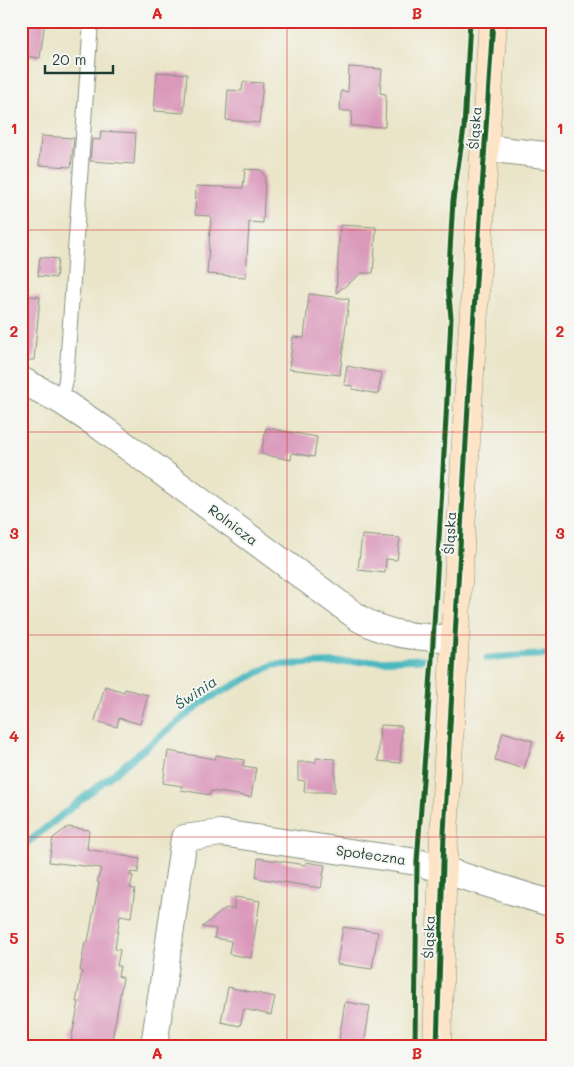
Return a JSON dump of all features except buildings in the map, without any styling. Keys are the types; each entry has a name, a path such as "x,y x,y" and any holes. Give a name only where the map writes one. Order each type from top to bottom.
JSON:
{"street":[{"name":"Śląska","path":"437,1046 443,869 455,639 493,21"},
{"path":"485,148 553,156"},
{"name":"Rolnicza","path":"21,380 61,401 102,428 360,619 391,633 406,636 455,639"},
{"name":"Społeczna","path":"154,1046 184,838 221,833 417,862 553,904"}],"lane":[{"path":"61,401 68,352 91,21"}],"waterway":[{"name":"Świnia","path":"487,658 553,654"},
{"name":"Świnia","path":"21,848 204,701 273,665 424,659"}],"cycle path":[{"path":"415,1046 417,862 432,659 446,418 451,318 448,285 453,200 464,128 470,21"},
{"path":"437,1046 444,833 469,388 493,21"}]}
